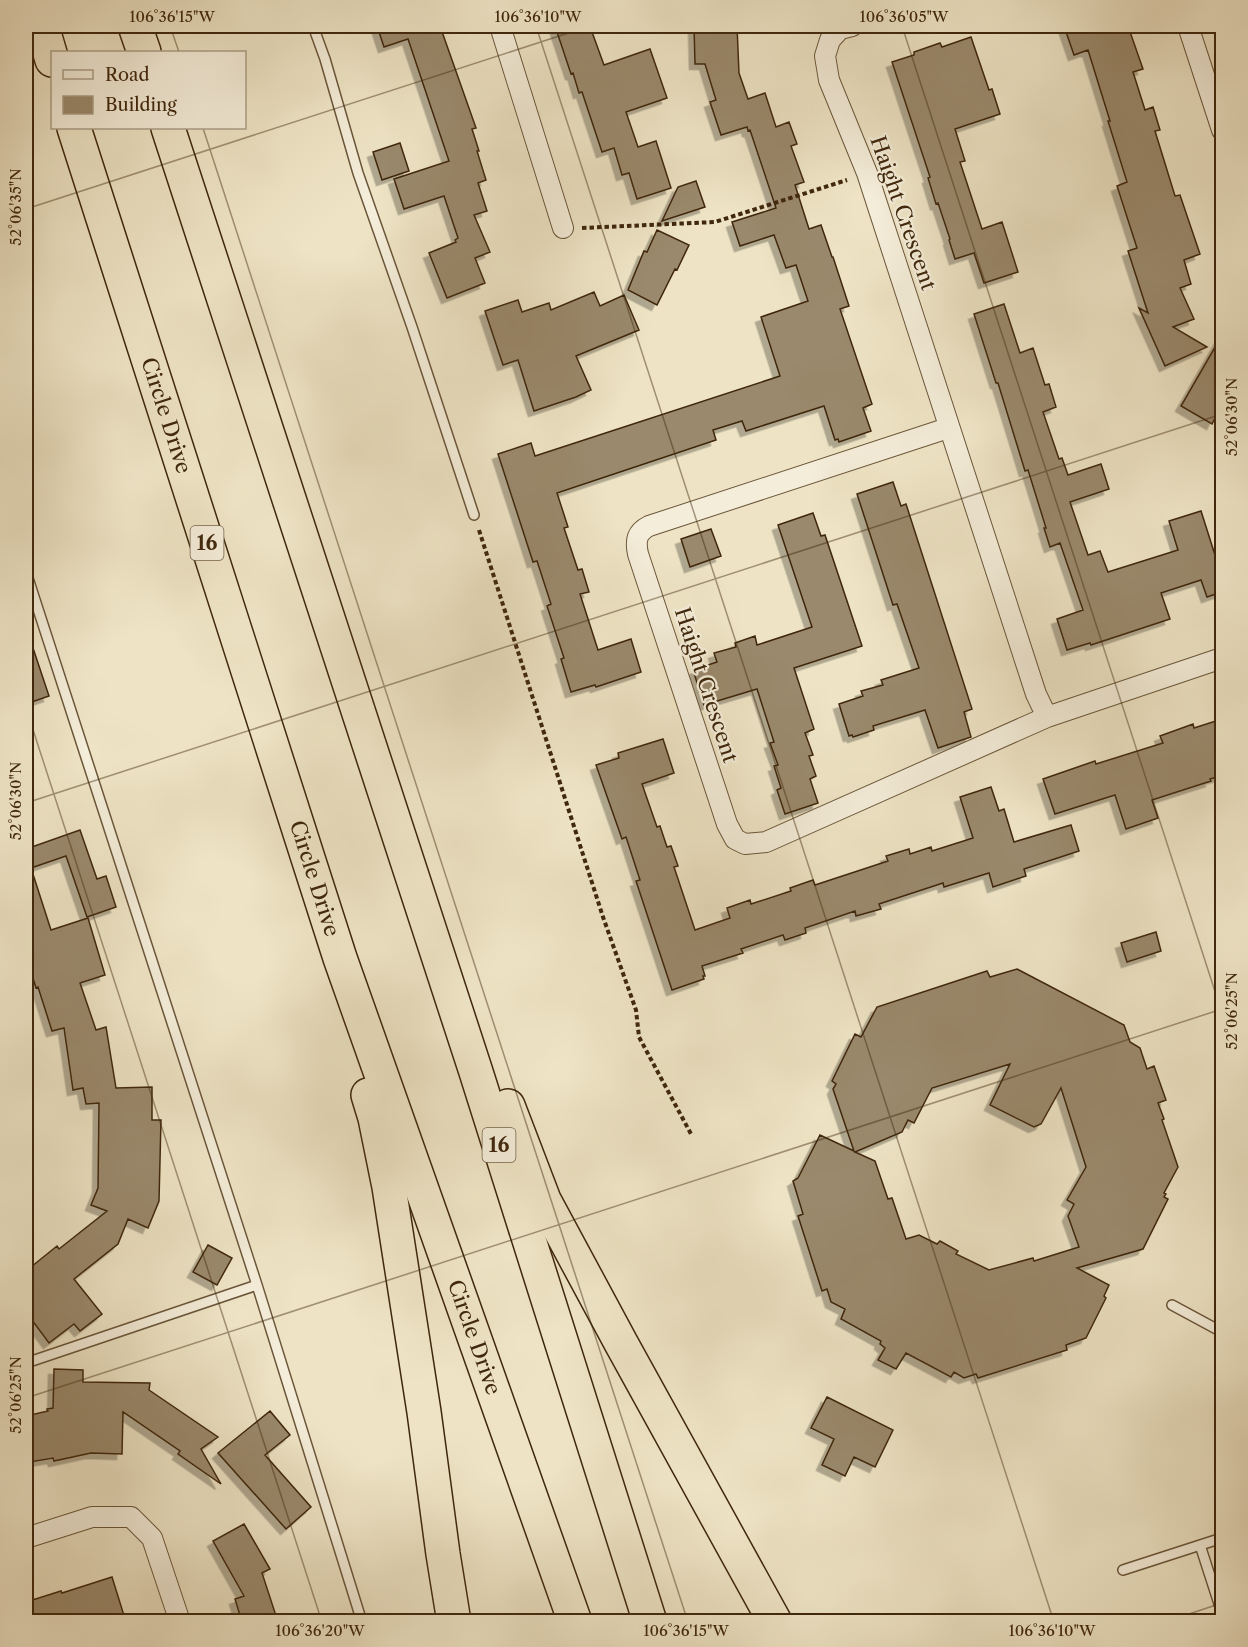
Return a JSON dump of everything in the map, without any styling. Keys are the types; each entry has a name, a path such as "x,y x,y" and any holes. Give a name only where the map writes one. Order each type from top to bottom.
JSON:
{"highway":[{"path":"42,26 51,57"},
{"path":"135,26 144,51"},
{"name":"Circle Drive","path":"74,129 340,958 575,1622"},
{"name":"16","path":"168,129 479,1083 650,1622"},
{"path":"345,669 456,978 544,1200 775,1622"},
{"path":"340,958 344,1013 375,1118 389,1187 454,1622"}],"street":[{"path":"500,26 563,228"},
{"name":"Haight Crescent","path":"852,26 840,29 830,40 825,56 829,80 867,173 1036,694 1047,717"},
{"path":"1188,26 1222,130"},
{"name":"Haight Crescent","path":"948,428 649,526 638,535 636,544 638,554 727,824 735,839 745,844 766,842 1047,717 1222,658"},
{"path":"26,1538 92,1517 131,1516 152,1538 180,1622"}],"lane":[{"path":"313,26 326,59 358,173 416,338 474,515"},
{"path":"26,572 257,1285 362,1622"},
{"path":"26,1363 257,1285"},
{"path":"1172,1305 1222,1332"},
{"path":"1123,1570 1222,1538"},
{"path":"1200,1545 1222,1613"}],"path":[{"path":"610,227 715,222 845,180"},
{"path":"474,515 603,916 636,1010 639,1037 691,1134"}],"building":[{"path":"377,26 440,26 476,128 472,129 486,180 478,183 487,211 474,215 490,252 475,258 485,283 447,298 429,253 456,242 458,238 444,196 404,209 394,179 449,161 408,39 384,47"},
{"path":"555,26 589,26 604,65 650,49 667,98 626,112 638,147 656,141 671,188 637,199 629,173 622,175 614,148 602,152 582,92 579,93 573,73 571,74"},
{"path":"694,26 737,26 739,73 748,99 765,93 776,127 789,122 797,144 791,146 804,182 795,185 809,229 821,225 849,306 840,309 872,404 863,408 871,431 839,442 838,439 835,440 824,406 746,431 742,421 713,430 716,440 557,493 568,527 564,528 578,570 582,569 589,592 580,594 598,650 631,639 641,672 596,687 595,685 571,692 561,659 564,658 547,606 551,604 537,561 533,562 498,454 531,443 535,456 780,376 761,317 808,301 796,265 786,268 774,235 740,246 732,222 776,208 750,130 748,131 747,127 721,135 710,102 716,100 705,64 695,64"},
{"path":"1064,26 1128,26 1143,69 1133,72 1145,110 1153,107 1160,130 1155,131 1175,196 1180,195 1200,254 1184,260 1191,284 1180,288 1194,319 1173,327 1207,347 1165,366 1139,308 1148,313 1128,251 1137,248 1117,186 1127,182 1108,121 1110,121 1088,50 1074,55"},
{"path":"971,37 989,90 992,89 1000,114 955,129 965,161 960,162 982,229 1002,222 1018,272 984,283 974,253 955,259 892,62 940,43 942,47"},
{"path":"400,143 409,171 382,180 373,152"},
{"path":"696,181 705,207 662,221 678,187"},
{"path":"657,230 689,245 657,305 628,290 644,251 647,252"},
{"path":"594,292 600,306 624,295 639,330 576,356 591,390 534,411 518,360 503,365 485,311 518,300 522,312 549,303 551,310"},
{"path":"1004,304 1020,353 1033,348 1045,385 1049,384 1056,407 1043,412 1059,459 1062,458 1068,475 1101,464 1109,489 1070,502 1088,555 1100,551 1108,572 1178,550 1169,521 1201,511 1215,555 1222,553 1222,592 1207,597 1201,580 1161,593 1170,619 1091,645 1090,643 1067,650 1057,619 1083,610 1060,543 1050,547 1028,470 1025,471 974,314"},
{"path":"1222,335 1222,404 1212,424 1181,406"},
{"path":"893,482 901,506 906,504 972,709 964,712 971,737 938,748 925,710 873,726 874,730 853,737 849,736 839,704 863,696 861,691 883,685 881,680 919,668 897,604 893,605 857,494"},
{"path":"813,513 821,536 825,535 862,646 794,668 814,729 805,733 813,755 809,756 816,776 810,779 818,803 785,814 777,790 781,788 774,766 778,765 770,743 774,742 757,689 704,705 693,670 717,662 714,653 736,647 735,643 755,636 757,645 812,627 778,525"},
{"path":"711,529 721,556 690,567 681,539"},
{"path":"26,636 29,636 49,696 26,704"},
{"path":"1222,719 1222,754 1215,756 1221,776 1152,800 1158,818 1126,829 1115,795 1055,814 1043,779 1095,761 1096,764 1163,743 1160,736 1193,724 1194,728"},
{"path":"663,739 674,773 642,784 657,827 660,826 667,847 671,846 678,866 674,867 695,930 730,918 727,908 750,900 751,904 791,891 790,888 813,880 815,885 888,861 886,856 909,849 910,854 931,847 932,851 973,838 960,797 991,787 999,811 1004,809 1014,842 1071,825 1079,851 1024,869 1026,876 993,887 989,873 944,887 943,883 879,904 881,909 856,916 855,911 805,928 806,933 785,940 783,935 741,949 743,953 702,966 704,979 672,990 636,881 640,880 626,837 622,839 596,765 619,758 618,753"},
{"path":"80,830 97,879 106,876 116,907 87,917 66,856 31,868 51,930 88,918 105,975 80,983 96,1030 106,1027 116,1088 152,1087 152,1120 161,1120 159,1201 148,1228 128,1219 118,1244 74,1279 102,1314 80,1331 74,1324 49,1343 26,1312 26,1271 57,1246 59,1249 107,1211 91,1205 98,1188 99,1103 86,1104 83,1088 73,1090 64,1028 52,1031 26,955 26,849"},
{"path":"1156,932 1161,951 1127,962 1121,943"},
{"path":"1017,969 1124,1025 1130,1042 1140,1048 1147,1069 1154,1066 1166,1100 1158,1103 1164,1119 1162,1120 1178,1167 1164,1193 1166,1194 1164,1197 1168,1199 1143,1249 1077,1268 1109,1285 1104,1296 1106,1298 1086,1338 1066,1345 1067,1350 978,1378 976,1374 964,1378 954,1372 951,1377 906,1353 896,1369 878,1360 885,1348 880,1344 881,1341 841,1319 845,1309 831,1302 827,1289 822,1291 798,1216 803,1214 793,1181 798,1178 820,1135 854,1151 833,1089 836,1084 832,1081 855,1034 861,1037 877,1007 987,971 990,977","holes":["1010,1064 990,1105 1034,1127 1041,1124 1061,1088 1086,1167 1067,1200 1074,1204 1068,1216 1079,1247 1034,1261 1033,1258 989,1270 956,1254 958,1251 940,1241 937,1244 919,1235 906,1239 892,1198 888,1199 875,1161 855,1152 902,1132 908,1120 914,1123 932,1088"]},
{"path":"208,1245 232,1258 217,1285 193,1272"},
{"path":"54,1369 83,1370 83,1382 150,1383 149,1390 218,1437 201,1449 221,1484 178,1454 180,1451 123,1412 122,1454 91,1453 54,1461 53,1458 30,1462 26,1437 26,1416 53,1408"},
{"path":"827,1397 893,1430 875,1467 854,1457 845,1476 822,1465 834,1439 811,1428"},
{"path":"270,1411 290,1435 265,1455 311,1507 286,1529 218,1453"},
{"path":"244,1524 270,1569 262,1573 278,1622 242,1622 235,1599 244,1596 213,1541"},
{"path":"112,1577 126,1622 26,1622 26,1602"}]}
